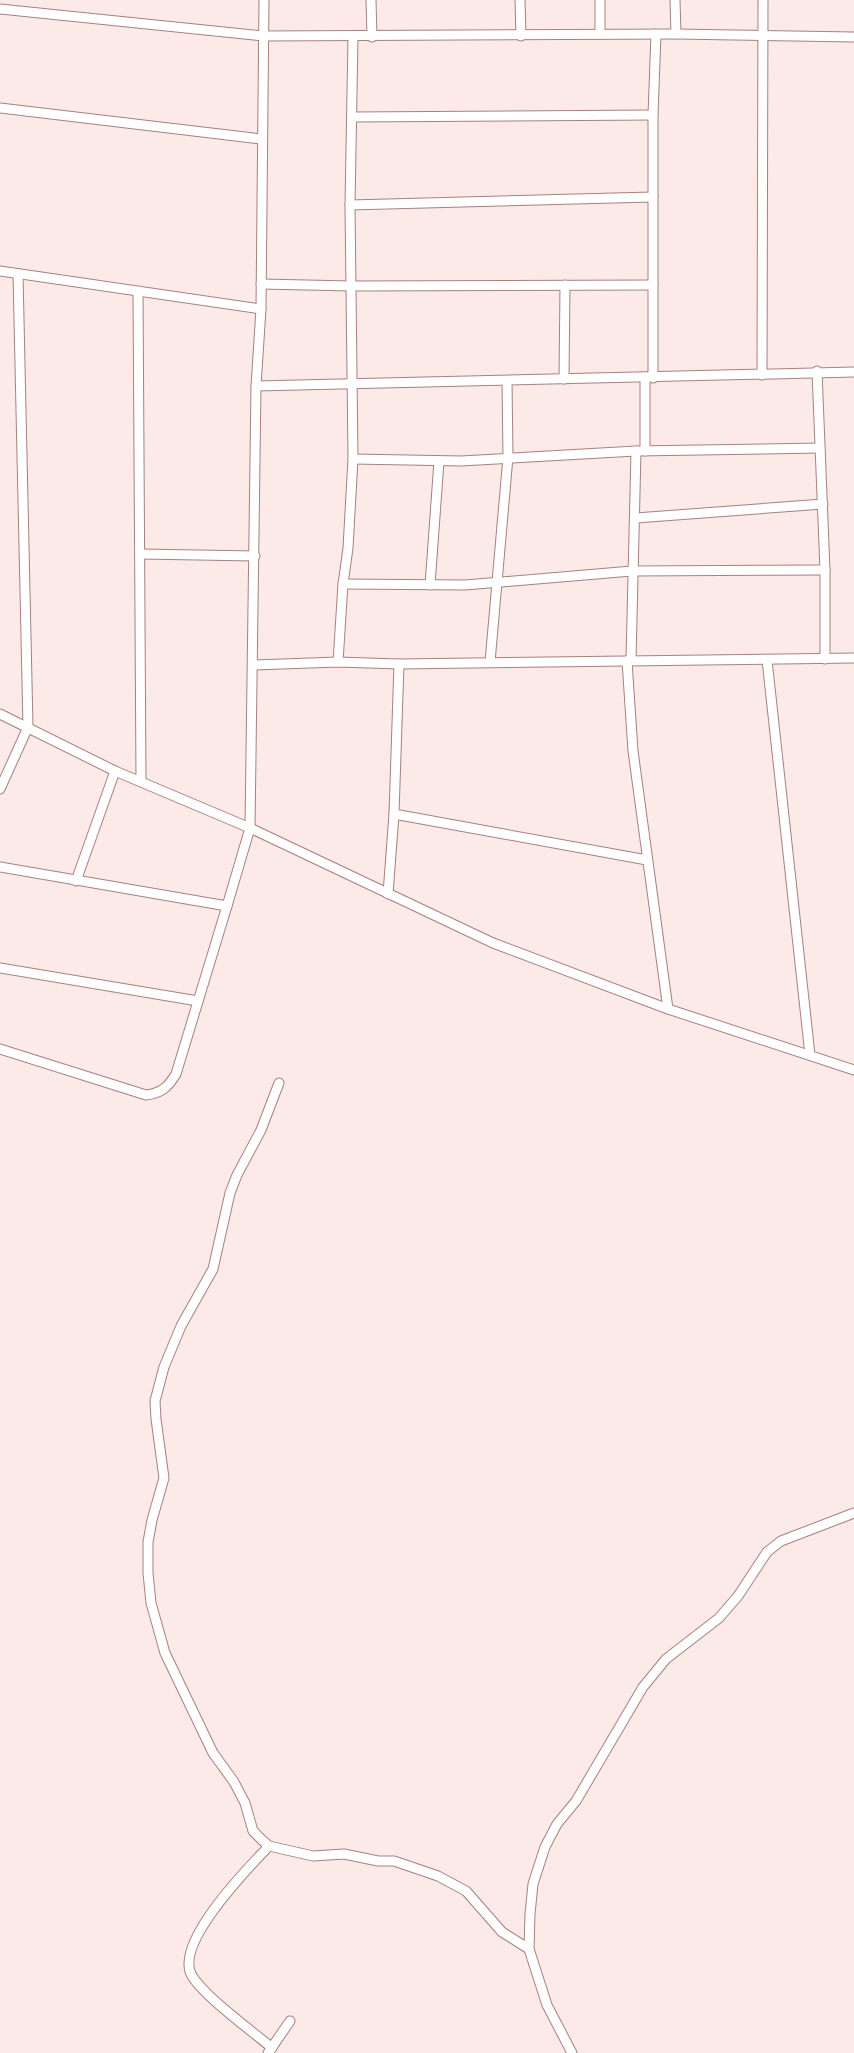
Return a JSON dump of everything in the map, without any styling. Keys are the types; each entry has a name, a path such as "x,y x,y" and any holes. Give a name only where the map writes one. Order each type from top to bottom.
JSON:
{"street":[{"path":"0,1050 146,1095 158,1093 169,1086 176,1074 250,828 254,665 256,386 261,309 261,139 264,0"},
{"path":"371,0 372,37"},
{"path":"520,0 522,36"},
{"path":"600,0 600,34"},
{"path":"675,0 676,34"},
{"path":"762,374 763,0"},
{"path":"0,9 263,36 372,37 676,34 854,37"},
{"path":"656,34 653,115 653,284 649,378 640,451 632,571 629,661 633,751 668,1009"},
{"path":"338,662 343,584 348,548 353,459 350,205 353,37"},
{"path":"0,108 261,139"},
{"path":"352,116 653,115"},
{"path":"350,205 653,197"},
{"path":"0,271 261,309"},
{"path":"0,789 28,727 18,274"},
{"path":"261,284 351,286 653,284"},
{"path":"564,285 564,380"},
{"path":"138,291 141,781"},
{"path":"817,371 825,570 825,659"},
{"path":"256,386 649,378 817,371 854,372"},
{"path":"490,662 508,457 507,380"},
{"path":"353,459 461,461 640,451 820,448"},
{"path":"430,585 438,461"},
{"path":"636,518 823,504"},
{"path":"140,554 255,556"},
{"path":"343,584 465,585 632,571 825,570"},
{"path":"254,665 338,662 399,664 854,658"},
{"path":"767,660 810,1055"},
{"path":"388,894 394,814 399,664"},
{"path":"0,714 115,770 250,828 493,943 668,1009 854,1070"},
{"path":"76,881 115,770"},
{"path":"394,814 648,860"},
{"path":"0,867 227,906"},
{"path":"0,968 198,1001"},
{"path":"278,1083 262,1130 237,1175 230,1193 218,1253 212,1269 181,1326 160,1380 155,1401 164,1478 148,1542 148,1573 151,1603 165,1653 213,1753 234,1782 246,1803 254,1831 269,1846 312,1856 344,1854 378,1861 394,1861 438,1876 466,1890 502,1932 529,1950"},
{"path":"572,2053 547,2005 529,1950 533,1884 545,1847 558,1824 576,1801 643,1687 666,1659 719,1618 738,1596 767,1552 781,1540 854,1513"},
{"path":"269,1846 248,1868 200,1930 191,1947 189,1962 192,1975 211,1996 270,2050 290,2021"}]}
